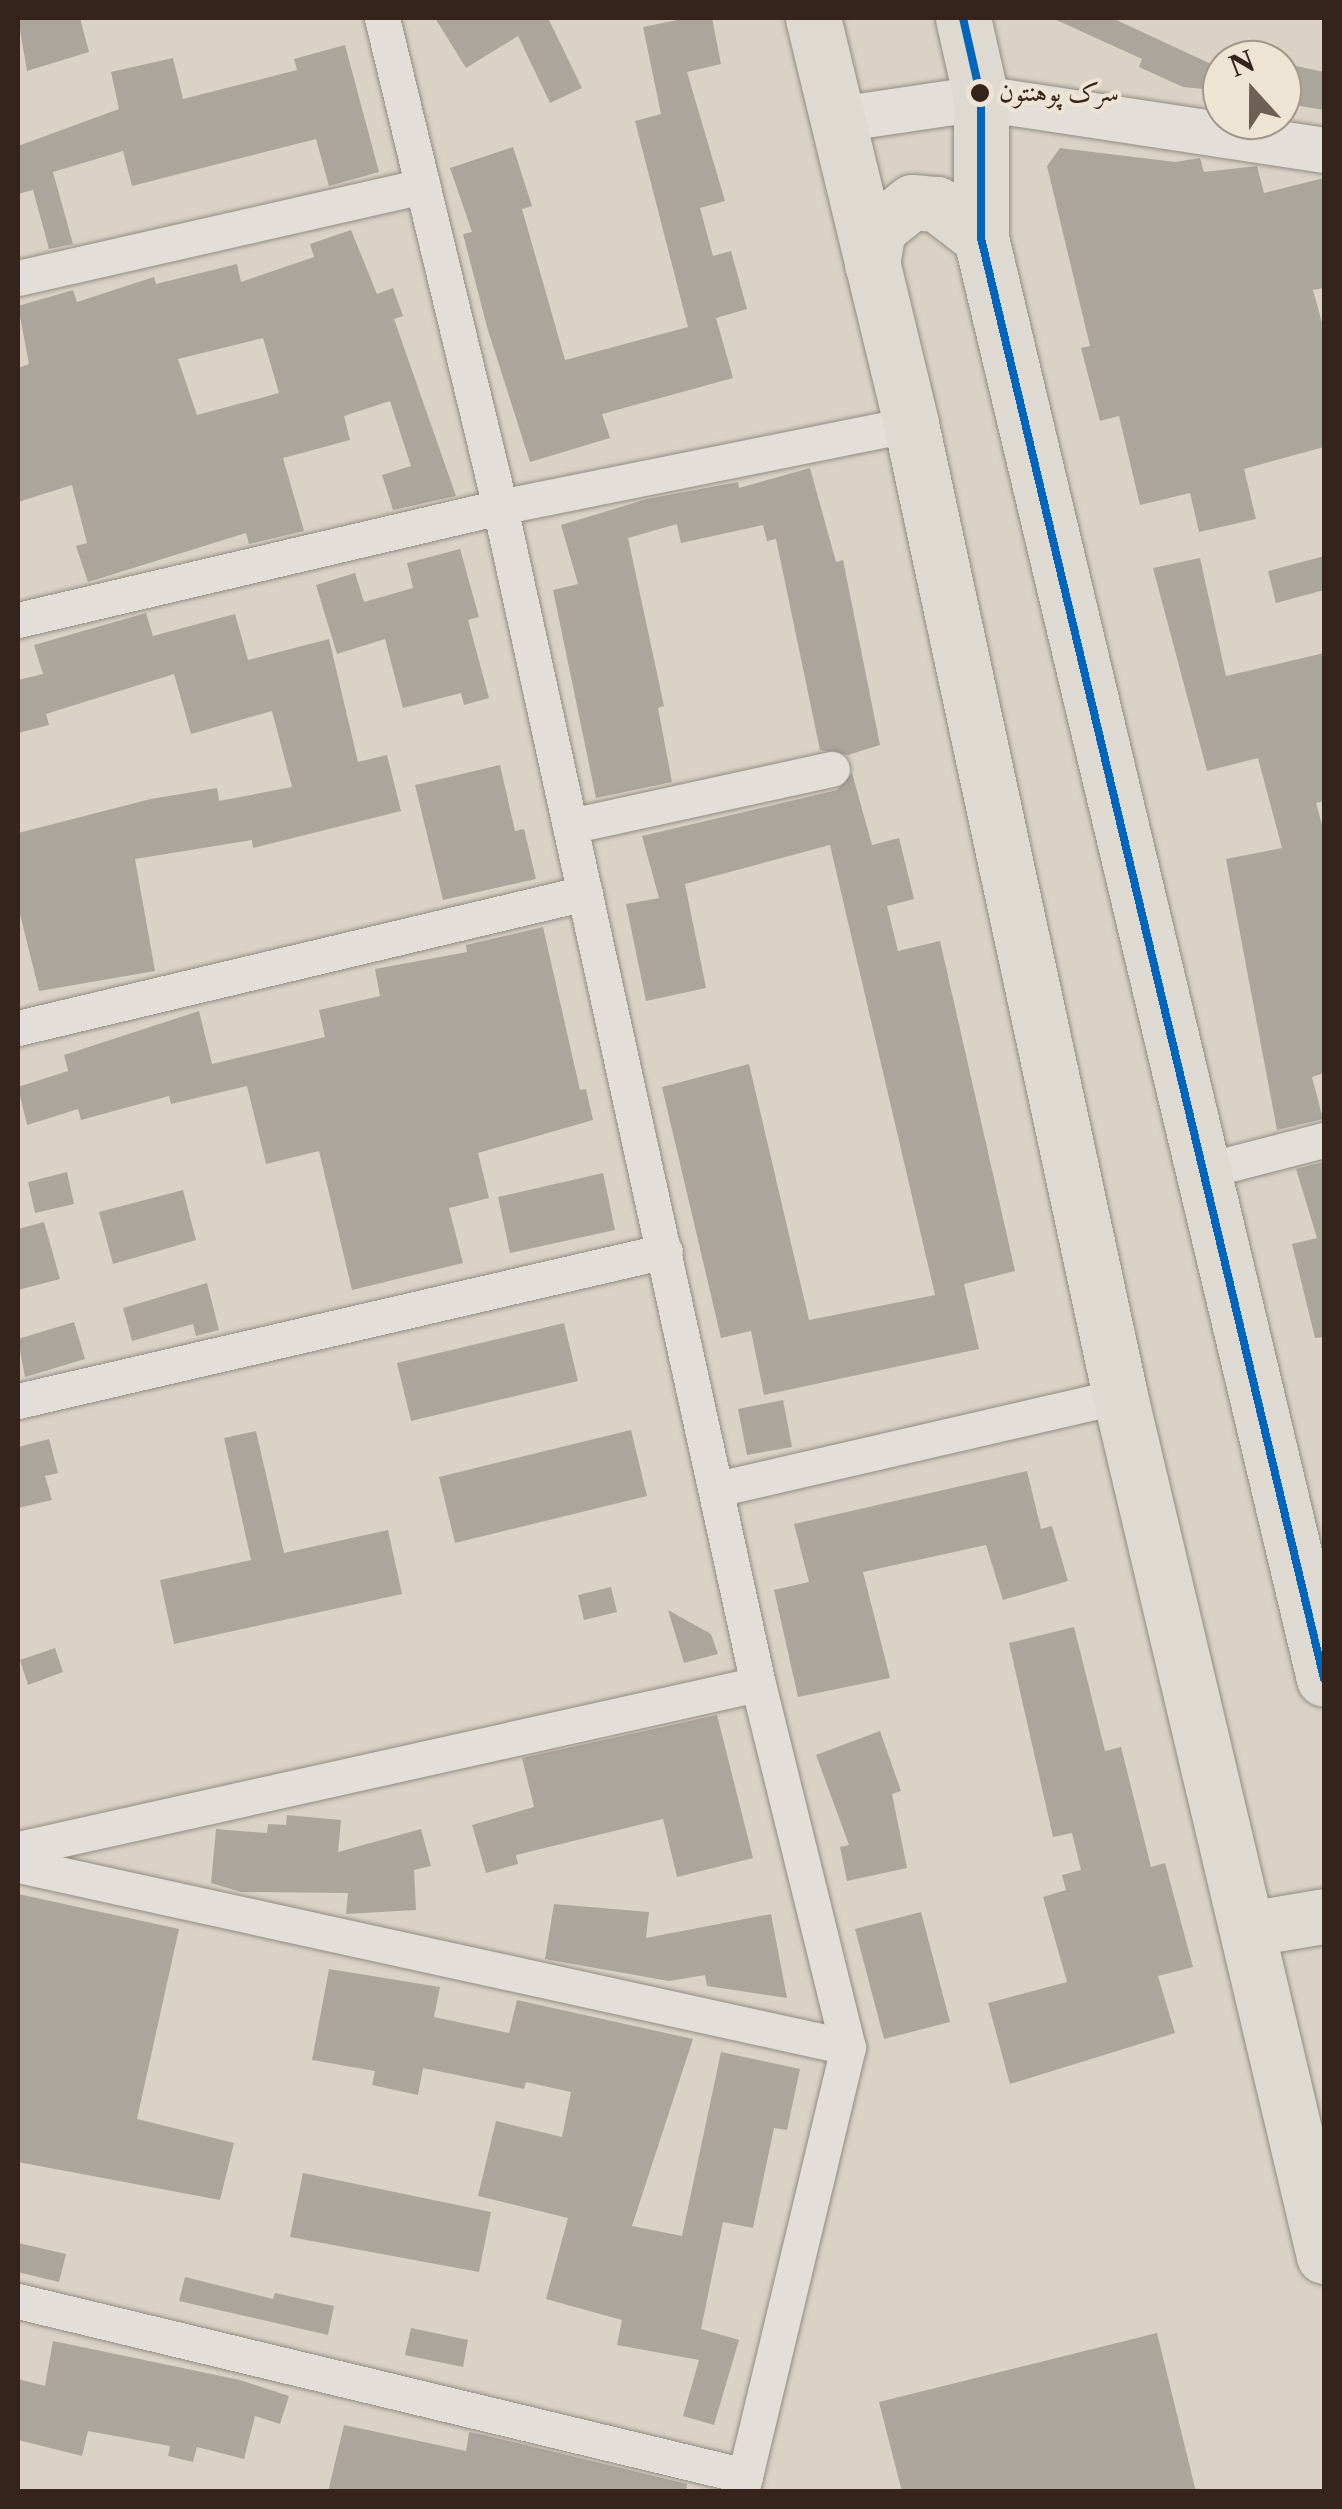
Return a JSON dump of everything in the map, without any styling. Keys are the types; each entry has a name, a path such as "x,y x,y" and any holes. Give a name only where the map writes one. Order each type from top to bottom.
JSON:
{"main road":[{"path":"813,18 910,424 1120,1396 1324,2256"},
{"path":"963,18 980,98 981,238 1324,1680"},
{"path":"872,264 878,230 912,202 937,204 981,238"},
{"path":"1246,1928 1324,1916"}],"street":[{"path":"18,2301 743,2484 848,2047 758,1684 500,508 382,18"},
{"path":"838,120 980,98 1324,150"},
{"path":"18,278 422,186"},
{"path":"18,620 500,508 910,424"},
{"path":"570,826 832,769"},
{"path":"18,1028 586,893"},
{"path":"1203,1171 1324,1140"},
{"path":"18,1401 664,1251"},
{"path":"718,1489 1120,1396"},
{"path":"18,1849 758,1684"},
{"path":"18,1865 848,2047"}],"building":[{"path":"18,18 80,18 89,52 27,71"},
{"path":"435,18 548,18 582,88 550,103 518,36 466,68"},
{"path":"687,18 712,18 721,64 687,72 725,201 700,208 713,256 731,251 747,309 716,318 733,378 602,414 610,438 530,462 487,327 463,234 472,232 450,168 513,147 532,206 522,209 565,360 688,327 635,121 661,114 643,27"},
{"path":"1052,18 1112,18 1202,60 1202,89 1183,87 1139,67 1142,59"},
{"path":"345,45 379,172 329,186 316,139 132,186 123,151 53,172 73,244 49,249 33,190 18,194 18,146 119,109 111,72 173,58 183,99 297,70 294,59"},
{"path":"1302,67 1324,72 1324,110 1302,106"},
{"path":"1060,148 1175,162 1200,158 1204,172 1257,166 1264,193 1324,178 1324,288 1313,290 1324,330 1324,447 1244,469 1256,519 1199,532 1190,493 1140,505 1119,416 1100,421 1081,348 1090,346 1047,166"},
{"path":"351,230 377,294 393,288 403,316 394,319 456,496 393,510 382,475 411,466 390,401 344,416 350,440 283,458 304,531 249,544 246,533 88,582 76,546 87,543 72,485 18,502 18,368 29,364 18,306 73,290 77,302 154,277 156,284 237,264 241,282 314,257 310,244","holes":["263,338 279,393 197,415 178,359"]},
{"path":"810,468 836,562 843,560 880,745 848,755 820,750 776,539 767,541 763,525 681,543 677,524 628,538 664,706 658,708 672,782 596,798 553,590 578,584 561,525 647,499 738,482 739,488"},
{"path":"460,549 479,617 468,620 489,698 464,705 461,693 403,708 385,639 337,654 316,585 355,573 364,602 413,588 407,563"},
{"path":"1324,556 1324,590 1276,603 1268,571"},
{"path":"1200,558 1226,676 1324,653 1324,801 1316,803 1324,832 1324,1073 1312,1077 1323,1119 1277,1130 1226,859 1282,848 1258,758 1207,771 1153,568"},
{"path":"146,613 153,636 235,614 248,660 329,639 358,762 387,755 401,811 253,848 252,840 135,859 155,971 39,991 18,906 18,833 151,799 217,788 219,801 292,787 272,711 191,734 174,674 46,714 49,725 18,733 18,680 43,674 34,645"},
{"path":"500,765 515,831 524,829 536,879 443,900 415,785"},
{"path":"852,773 872,845 899,838 914,899 887,906 898,951 940,941 1015,1271 964,1284 979,1349 764,1395 751,1331 721,1338 662,1087 749,1064 809,1320 935,1295 830,845 685,884 706,988 646,1001 626,904 659,898 642,836 837,790"},
{"path":"543,927 580,1090 586,1089 593,1120 478,1153 489,1198 449,1208 463,1263 352,1290 319,1151 266,1164 247,1086 171,1104 169,1096 81,1120 78,1109 27,1125 18,1087 68,1071 64,1055 199,1011 212,1064 325,1037 319,1010 380,996 375,969 467,952 466,945"},
{"path":"1324,1162 1324,1337 1315,1338 1292,1244 1317,1238 1296,1169"},
{"path":"67,1172 74,1204 35,1213 28,1182"},
{"path":"603,1173 615,1230 510,1253 498,1197"},
{"path":"183,1190 196,1240 113,1264 99,1212"},
{"path":"44,1222 60,1279 18,1290 18,1229"},
{"path":"207,1283 219,1330 196,1336 193,1324 132,1341 123,1308"},
{"path":"74,1322 85,1359 25,1377 18,1339"},
{"path":"564,1323 578,1381 411,1421 397,1363"},
{"path":"783,1400 792,1447 747,1455 738,1409"},
{"path":"631,1430 647,1496 455,1543 439,1477"},
{"path":"256,1431 284,1553 388,1530 402,1594 174,1644 160,1580 251,1560 224,1438"},
{"path":"49,1439 58,1473 45,1476 52,1500 18,1508 18,1447"},
{"path":"1027,1471 1041,1529 1052,1526 1068,1581 1003,1600 986,1545 863,1572 890,1678 798,1697 774,1590 809,1582 794,1524"},
{"path":"611,1587 617,1612 584,1620 578,1595"},
{"path":"668,1610 711,1634 718,1654 684,1663"},
{"path":"1074,1627 1105,1751 1121,1747 1151,1867 1165,1863 1193,1967 1158,1976 1175,2033 1010,2084 988,2003 1067,1982 1043,1897 1066,1890 1062,1875 1081,1870 1072,1833 1053,1837 1009,1643"},
{"path":"55,1648 63,1672 28,1685 20,1660"},
{"path":"717,1715 753,1858 677,1877 663,1819 516,1855 518,1864 486,1873 472,1825 534,1807 522,1758"},
{"path":"880,1731 901,1791 892,1794 907,1868 847,1881 840,1847 849,1845 816,1755"},
{"path":"287,1815 341,1820 338,1852 421,1829 431,1866 414,1870 416,1910 346,1914 348,1893 241,1892 211,1883 216,1829 267,1833 268,1824 286,1825"},
{"path":"18,1894 179,1929 137,2119 234,2143 220,2200 18,2162"},
{"path":"554,1904 649,1912 646,1938 771,1914 787,1998 707,1986 705,1975 669,1981 545,1959"},
{"path":"921,1912 950,2022 884,2039 855,1929"},
{"path":"329,1969 440,1987 434,2017 509,2033 517,2000 693,2039 632,2226 682,2236 721,2052 800,2069 787,2130 774,2128 753,2228 723,2222 701,2329 739,2340 714,2425 683,2416 699,2360 617,2345 622,2320 546,2299 568,2218 478,2196 496,2121 562,2137 571,2092 526,2082 524,2089 423,2068 418,2095 372,2085 375,2071 312,2060"},
{"path":"303,2173 491,2212 479,2272 290,2237"},
{"path":"18,2243 66,2254 59,2282 18,2272"},
{"path":"185,2277 273,2299 275,2293 334,2306 328,2335 179,2301"},
{"path":"411,2328 468,2340 463,2367 405,2355"},
{"path":"1157,2333 1196,2492 902,2492 879,2402"},
{"path":"53,2341 240,2380 289,2396 280,2424 255,2416 244,2459 197,2447 193,2462 168,2456 170,2446 88,2431 82,2456 18,2440 18,2379 45,2386"},
{"path":"344,2425 466,2451 469,2432 687,2484 686,2492 328,2492"}],"transit line":[{"path":"963,18 981,98 981,238 1324,1679"}],"place":[{"name":"سرک پوهنتون","path":"980,93"}]}
